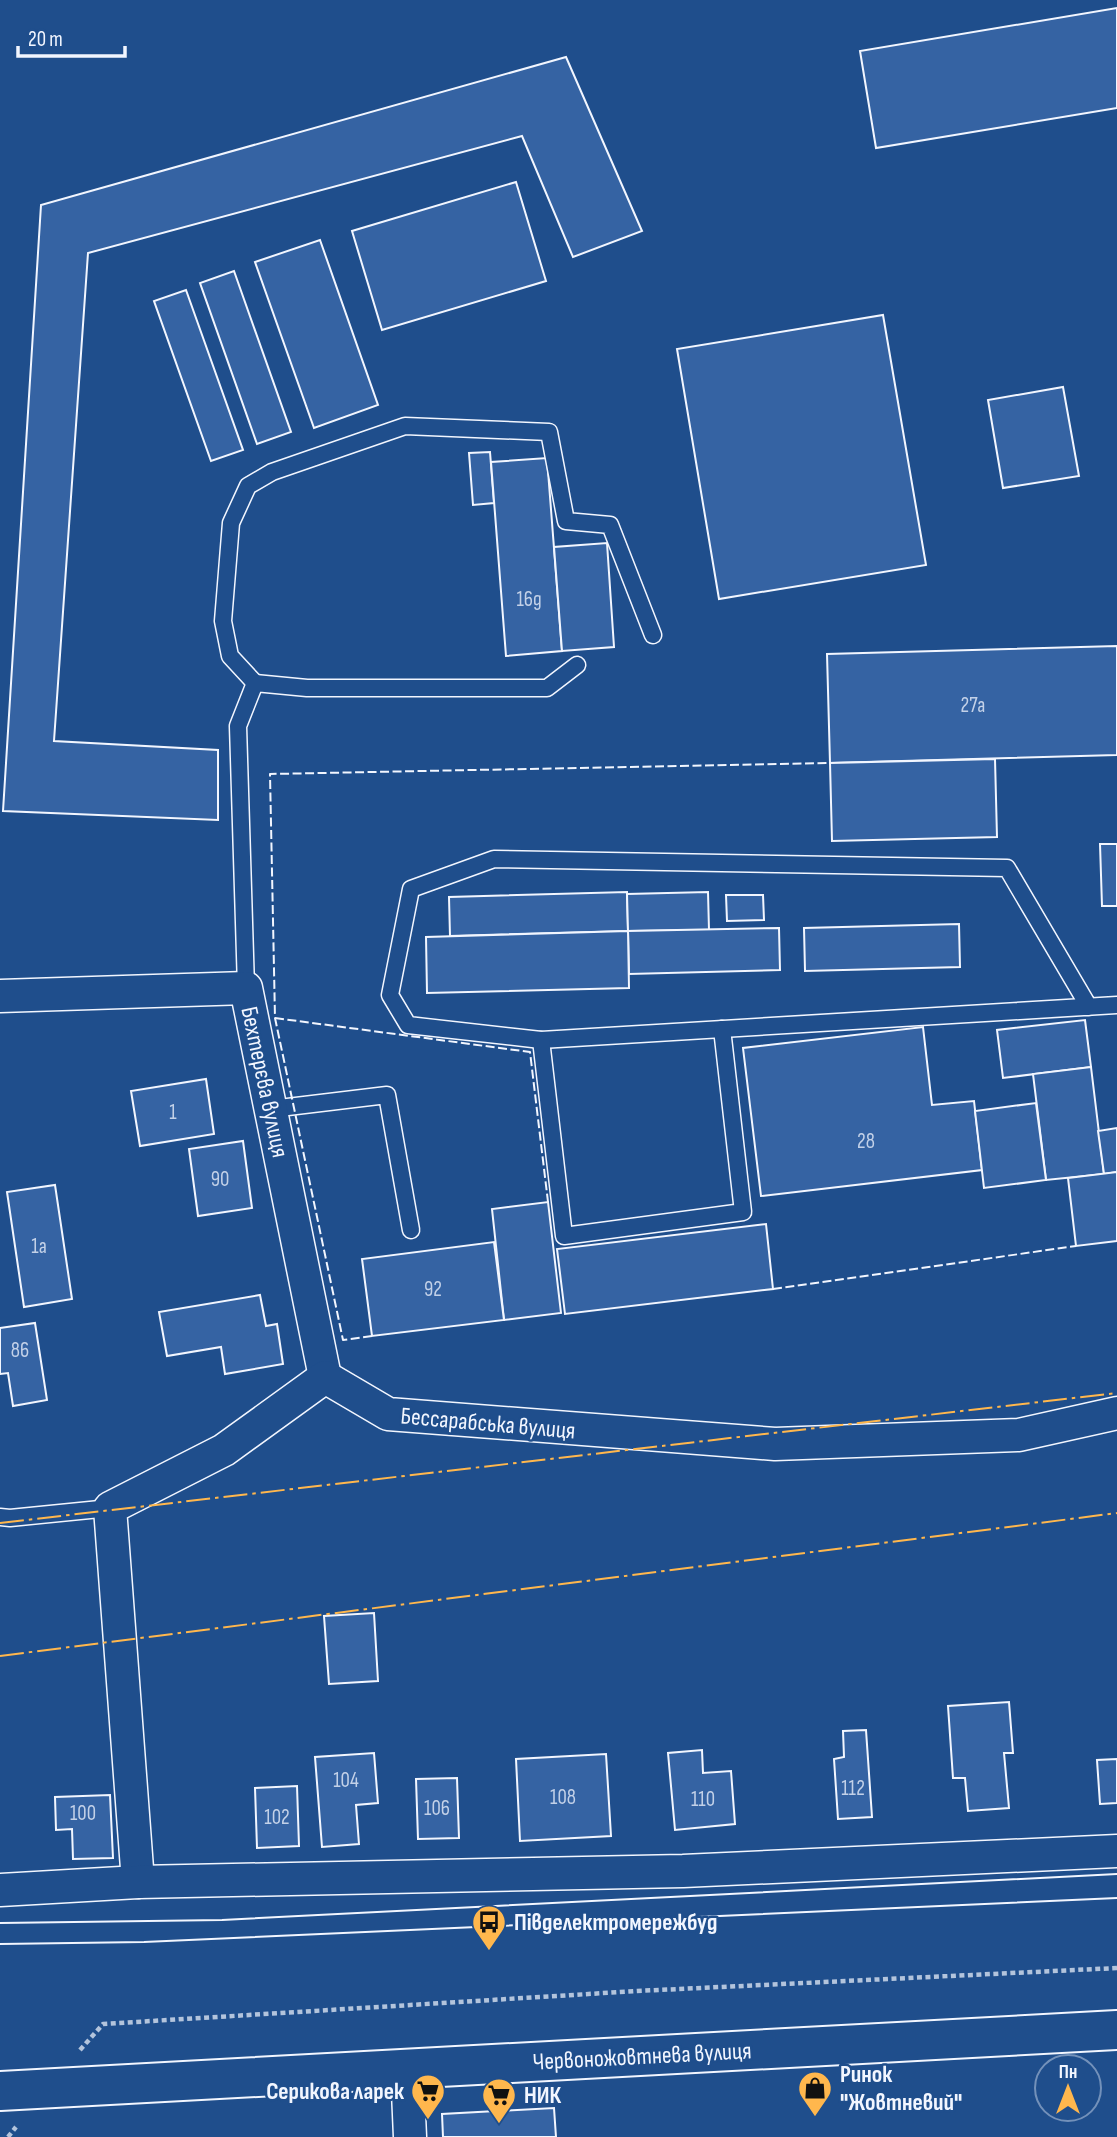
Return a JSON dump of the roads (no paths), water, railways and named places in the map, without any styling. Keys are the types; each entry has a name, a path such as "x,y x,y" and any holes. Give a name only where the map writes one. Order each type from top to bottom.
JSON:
{"main road":[{"name":"Червоножовтнева вулиця","path":"0,2091 1117,2030"}],"street":[{"name":"Бехтерєва вулиця","path":"0,996 246,988 325,1377"},
{"name":"Бессарабська вулиця","path":"325,1377 388,1414 775,1444 1019,1435 1117,1413"},
{"path":"138,1882 110,1508 224,1450 325,1377"},
{"path":"0,1890 138,1882 683,1871 1117,1851"},
{"path":"407,2069 410,2137"}],"lane":[{"path":"578,665 547,688 307,688 255,683 230,656 223,621 231,523 248,486 272,471 405,426 549,432 566,521 610,525 653,635"},
{"path":"246,988 238,726 255,683"},
{"path":"1089,1007 1007,868 494,859 411,889 390,995 408,1026 541,1040 1089,1007 1117,1005"},
{"path":"541,1040 564,1236 743,1212 722,1029"},
{"path":"271,1109 387,1095 411,1230"},
{"path":"0,1517 110,1508"}],"tram line":[{"path":"0,1923 222,1920 1117,1874"},
{"path":"0,1944 144,1942 1117,1898"}],"place":[{"name":"Півделектромережбуд","path":"489,1952"},
{"name":"Ринок \"Жовтневий\"","path":"815,2118"},
{"name":"Серикова ларек","path":"428,2121"},
{"name":"НИК","path":"499,2125"}]}
